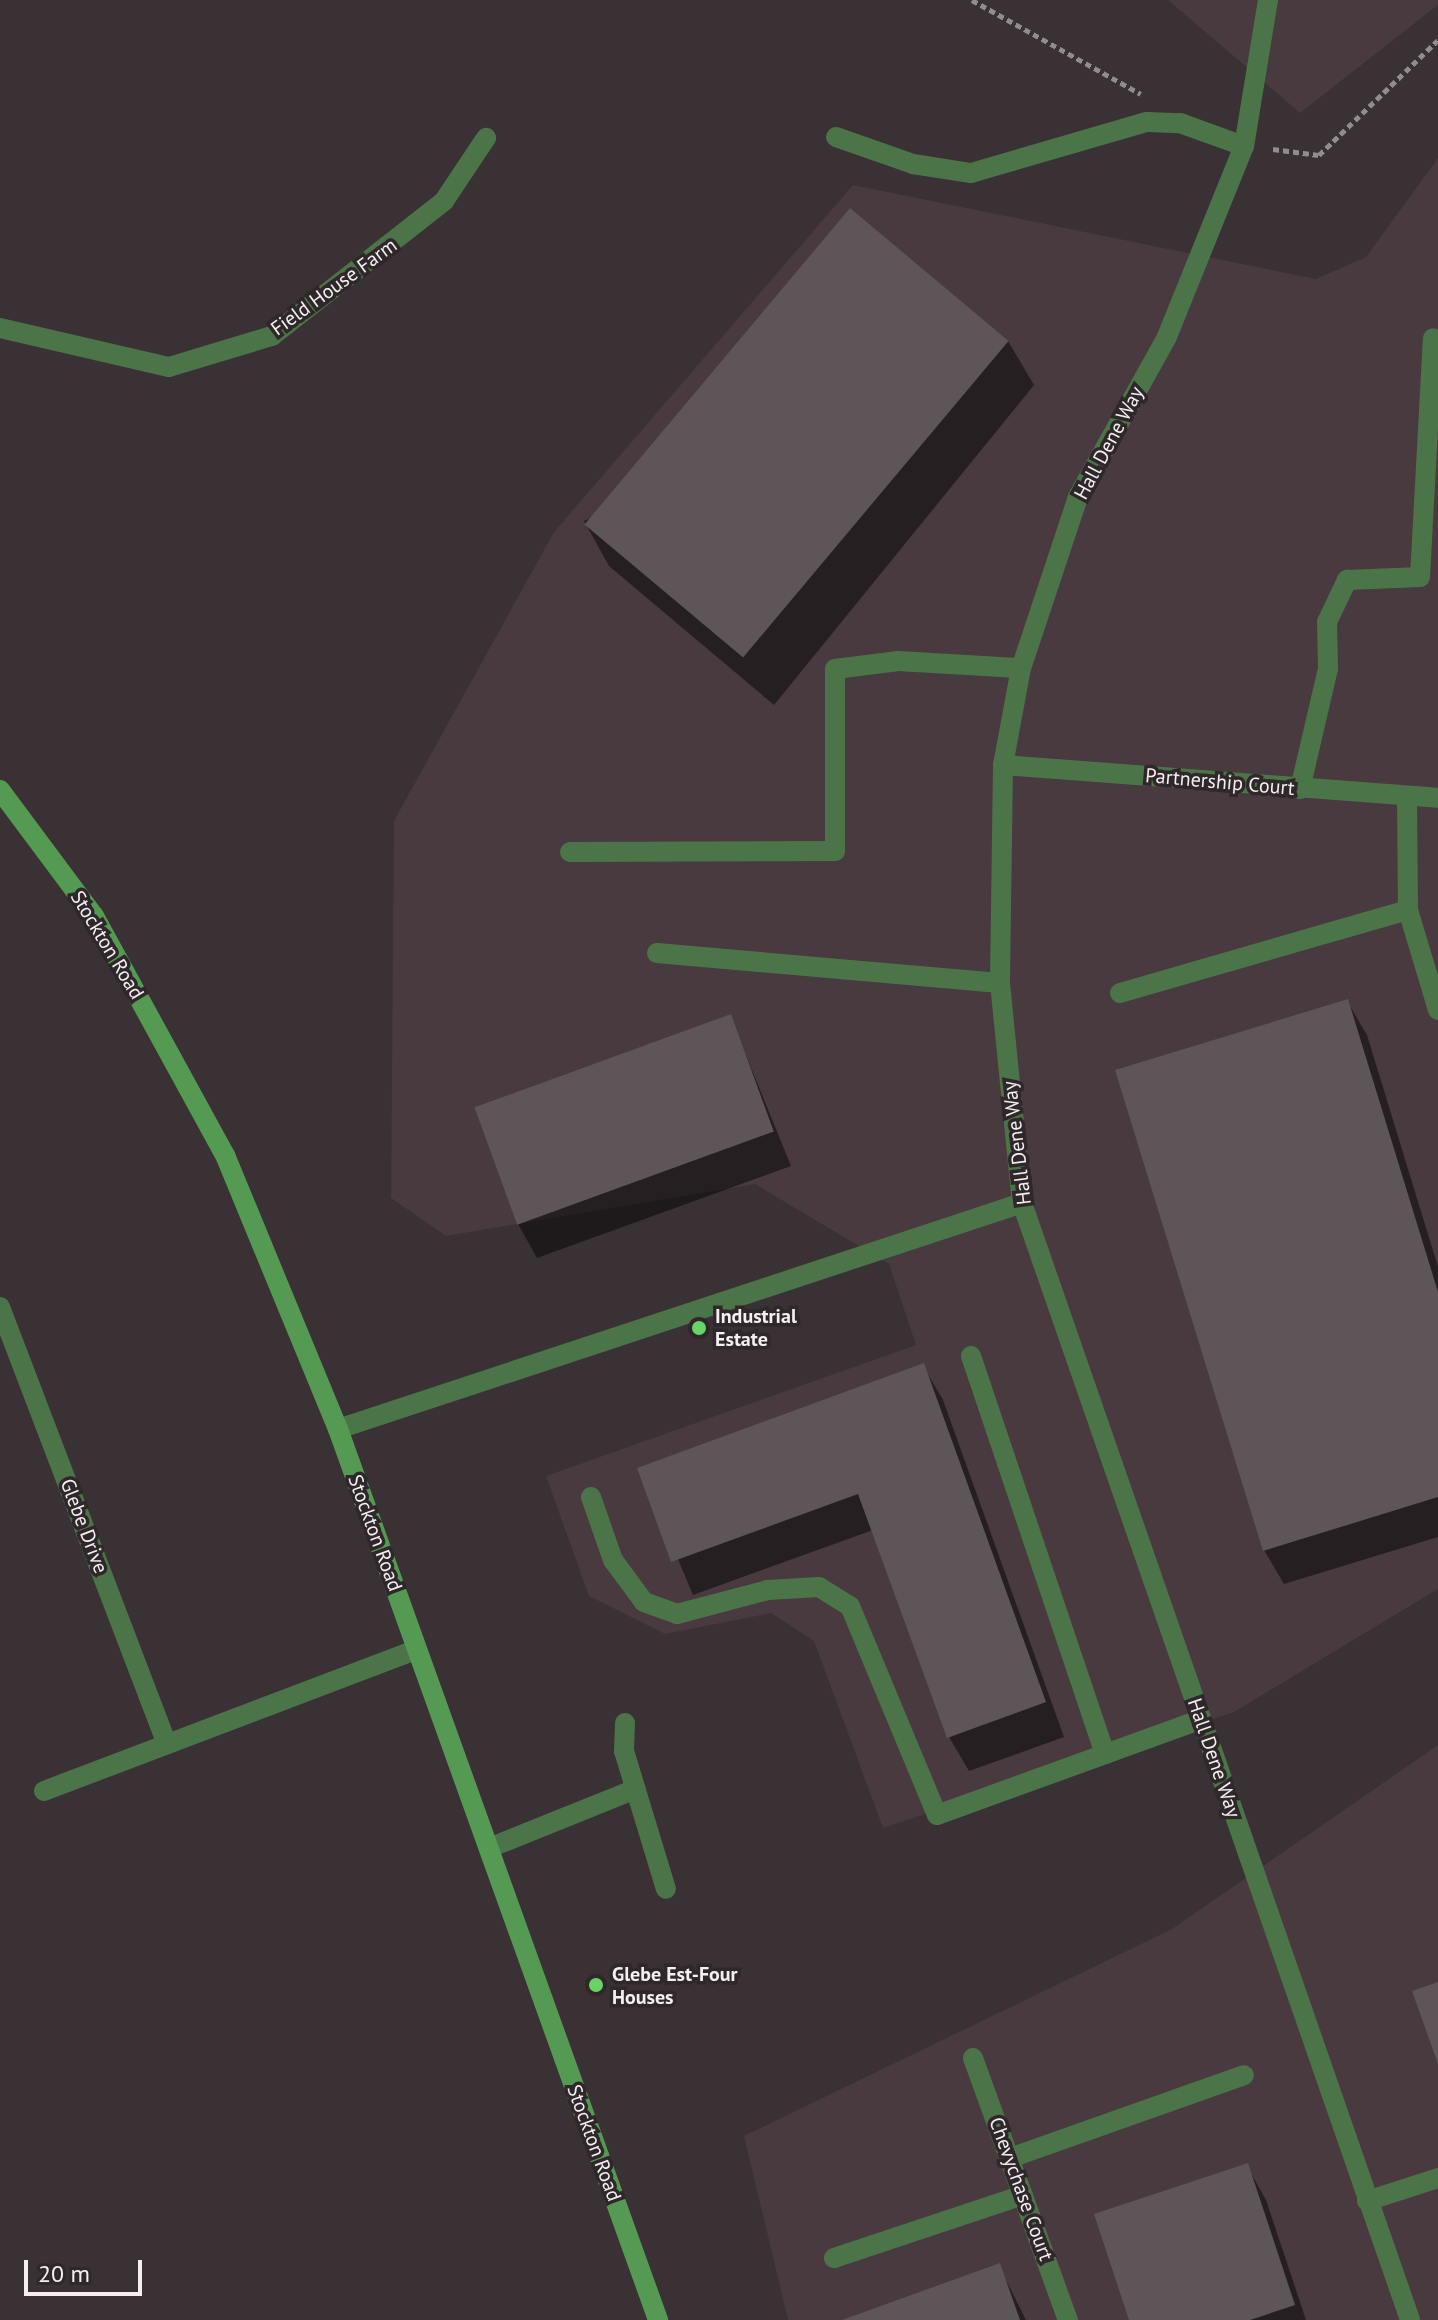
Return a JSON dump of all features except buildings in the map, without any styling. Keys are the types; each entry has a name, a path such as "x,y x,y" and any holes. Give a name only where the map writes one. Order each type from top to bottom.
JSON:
{"main road":[{"name":"Stockton Road","path":"0,790 94,916 225,1155 338,1429 658,2320"}],"street":[{"name":"Hall Dene Way","path":"1268,0 1244,146 1167,337 1078,497 1021,668 1003,765 1000,983 1022,1203 1410,2320"},
{"path":"836,137 913,164 971,173 1112,130 1180,123 1244,146"},
{"name":"Field House Farm","path":"0,328 169,367 272,336 444,201 486,138"},
{"path":"1300,789 1328,669 1327,622 1347,580 1420,577 1433,338"},
{"path":"570,852 835,851 835,669 898,661 1021,668"},
{"name":"Partnership Court","path":"1003,765 1438,798"},
{"path":"1407,797 1408,910 1438,1010"},
{"path":"1120,993 1408,910"},
{"path":"657,953 1000,983"},
{"path":"338,1429 1022,1203"},
{"name":"Glebe Drive","path":"0,1307 167,1744"},
{"path":"971,1356 1105,1754"},
{"path":"591,1497 613,1560 644,1602 677,1614 768,1590 819,1587 850,1606 937,1815 1200,1720"},
{"path":"44,1791 417,1649"},
{"path":"625,1723 636,1789 666,1889"},
{"path":"489,1848 636,1789"},
{"name":"Chevychase Court","path":"973,2058 1068,2320"},
{"path":"1010,2158 1244,2075"},
{"path":"1367,2201 1438,2178"},
{"path":"834,2258 1023,2195"}],"path":[{"path":"972,0 1122,80 1180,123"},
{"path":"1244,146 1319,155 1438,40"}],"shaded area":[{"path":"1168,0 1438,0 1438,5 1300,113"},
{"path":"1438,158 1438,1589 1234,1712 883,1828 814,1641 771,1613 665,1634 589,1596 546,1476 916,1345 889,1264 755,1184 446,1236 391,1198 394,821 554,532 853,185 1316,279 1366,257"},
{"path":"1438,1745 1438,2320 788,2320 744,2136 1172,1929"}],"place":[{"name":"Industrial Estate","path":"699,1328"},
{"name":"Glebe Est-Four Houses","path":"596,1985"}]}
